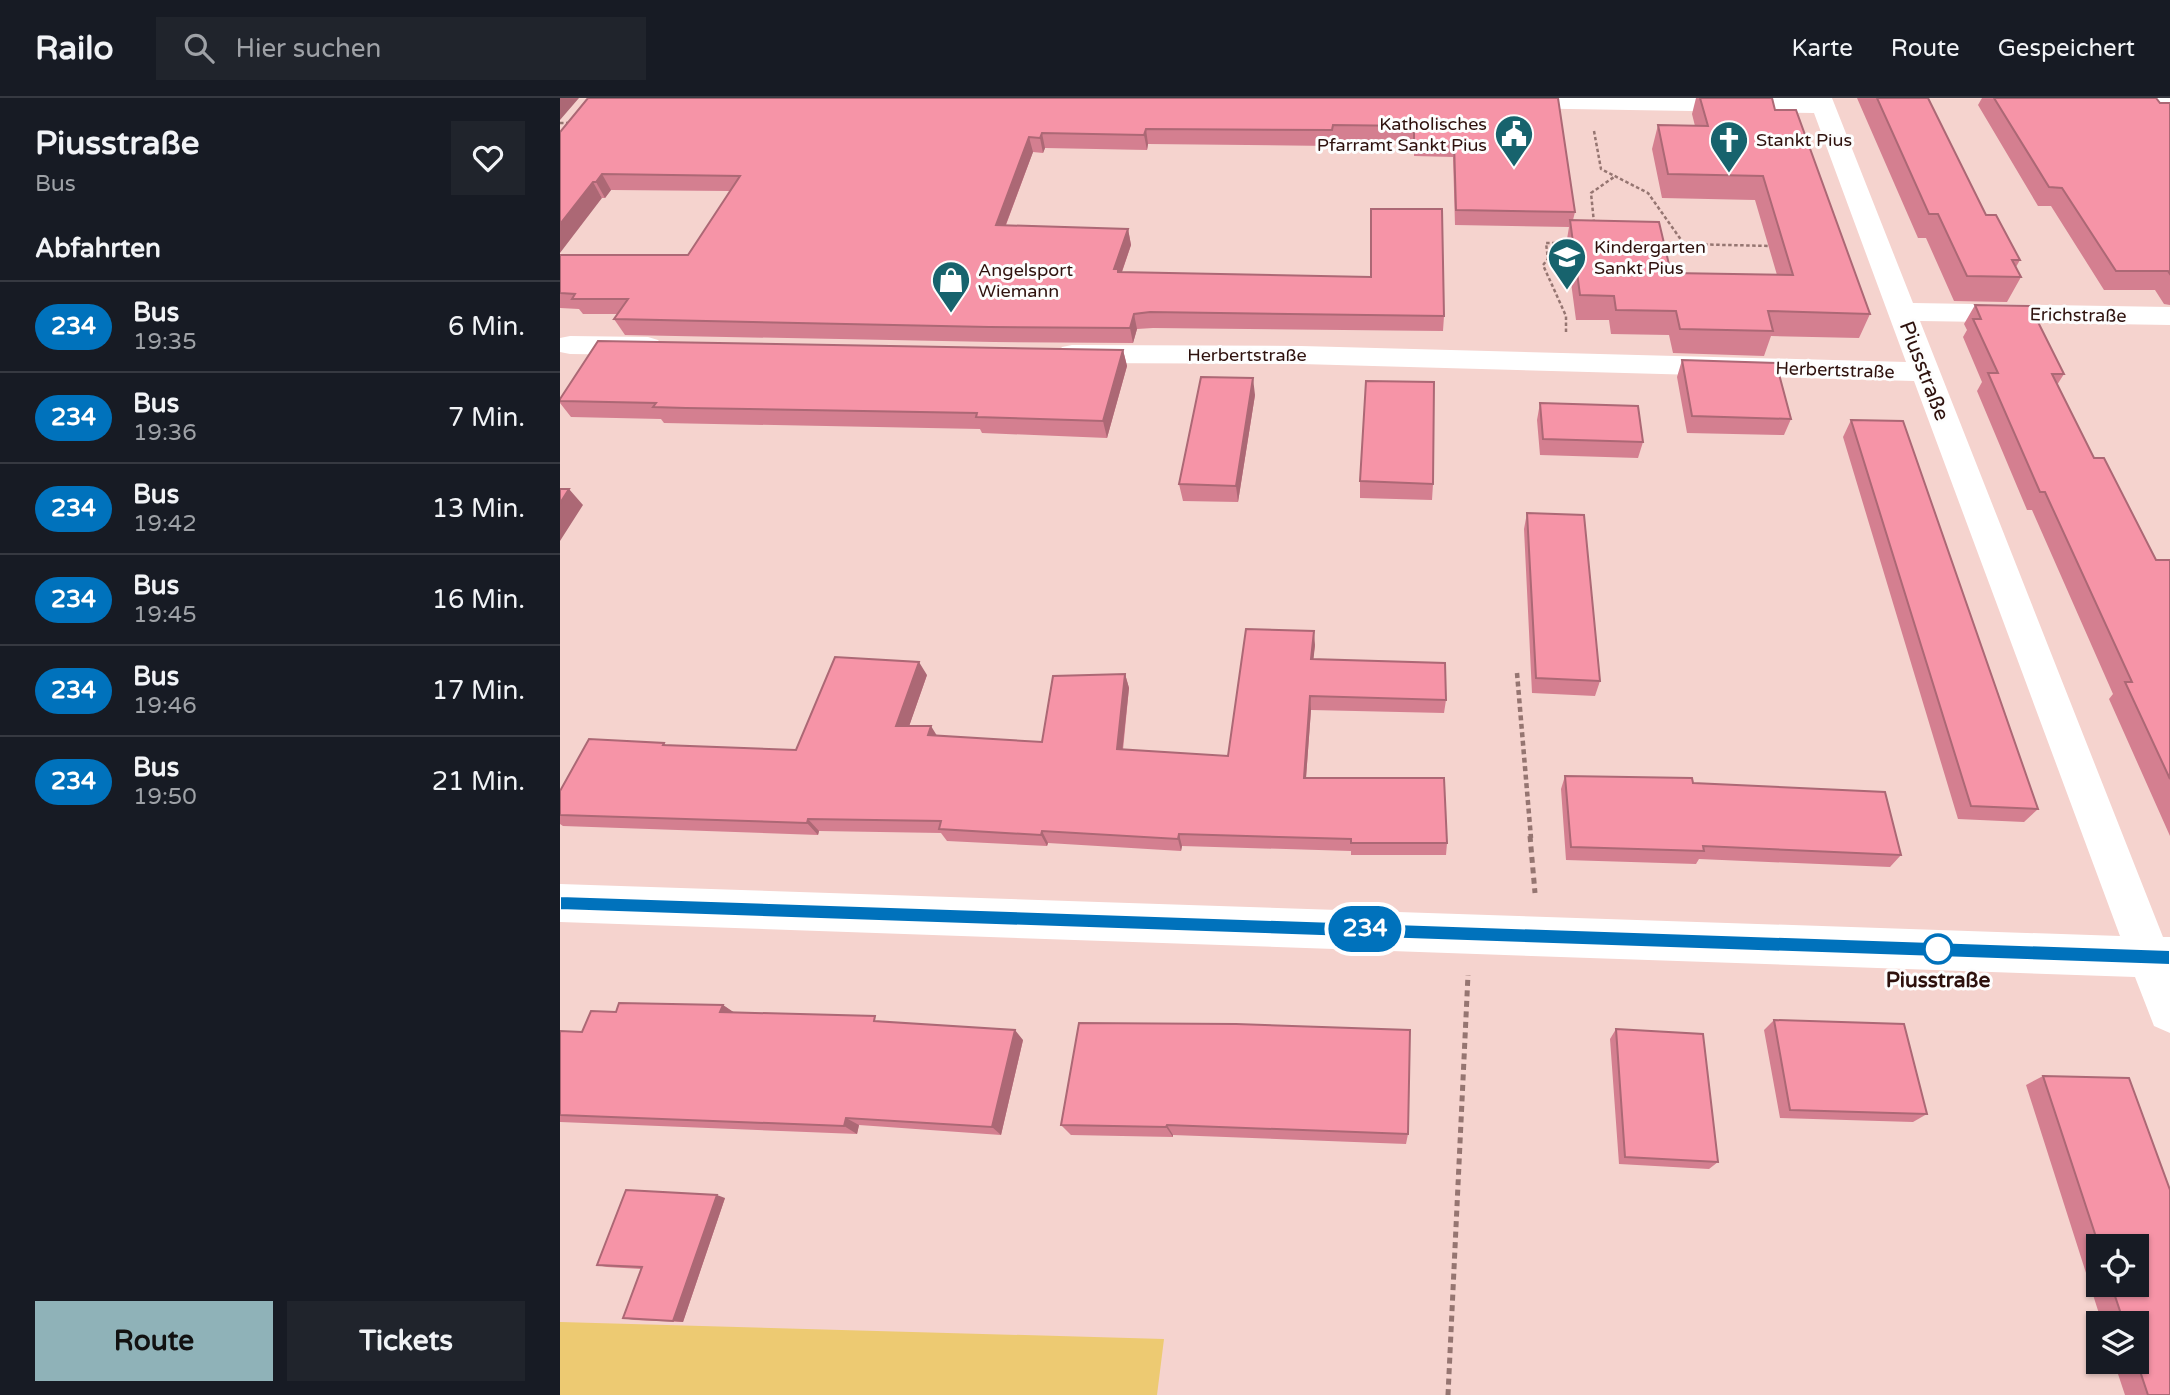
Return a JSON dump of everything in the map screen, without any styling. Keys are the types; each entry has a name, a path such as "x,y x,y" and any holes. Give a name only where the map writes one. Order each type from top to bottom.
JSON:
{"street":[{"path":"1481,100 1822,102"},
{"name":"Piusstraße","path":"1822,102 1924,372 2160,957 2170,1011"},
{"name":"Erichstraße","path":"1902,312 2170,316"},
{"path":"563,349 679,347"},
{"name":"Herbertstraße","path":"1049,354 1566,361 1924,372"},
{"path":"560,903 2160,957"}],"path":[{"path":"560,123 573,123"},
{"path":"1601,169 1648,193 1684,244 1774,246"},
{"path":"1595,230 1591,193 1614,177"},
{"path":"1566,361 1566,316 1543,265 1548,259 1546,243 1571,243"},
{"path":"1517,673 1539,936"},
{"path":"1448,1395 1470,932"}],"shaded area":[{"path":"560,1322 1164,1339 1157,1395 560,1395"}],"building":[{"path":"588,98 1558,98 1575,212 1456,210 1454,142 1414,141 1414,126 1333,125 1332,130 1146,129 1144,135 1042,133 1040,138 1029,137 996,225 1128,229 1114,269 1118,269 1118,272 1371,277 1371,209 1442,209 1444,316 1150,312 1134,314 1130,328 614,319 628,299 572,299 575,294 560,293 560,255 688,255 740,176 602,174 560,224 560,132"},
{"path":"1700,98 1772,98 1775,110 1796,110 1870,314 1768,311 1773,331 1680,329 1676,311 1616,310 1614,296 1580,295 1570,220 1659,222 1671,273 1793,275 1763,176 1668,174 1658,125 1708,126"},
{"path":"1877,98 1928,98 1986,215 1996,215 2020,260 2012,260 2021,277 1967,276 1938,214 1929,214"},
{"path":"1994,98 2156,98 2160,103 2170,103 2170,274 2168,271 2116,271 2062,188 2049,187"},
{"path":"1975,305 2030,306 2064,374 2052,374 2094,458 2104,458 2156,560 2170,560 2170,779 2125,682 2132,682 2045,492 2040,492 1988,373 1998,373 1973,319 1981,319"},
{"path":"598,341 1123,350 1103,421 976,417 977,413 686,408 653,407 656,403 560,401"},
{"path":"1682,360 1776,363 1791,419 1692,416"},
{"path":"1201,377 1253,378 1236,486 1179,484"},
{"path":"1366,381 1434,382 1433,484 1360,481"},
{"path":"1540,403 1638,406 1643,442 1543,439"},
{"path":"1851,420 1903,421 2038,809 1971,806"},
{"path":"560,489 569,489 560,503"},
{"path":"1527,513 1584,515 1600,681 1536,678"},
{"path":"1246,629 1314,631 1311,659 1445,663 1446,700 1310,696 1304,778 1444,778 1447,843 1351,843 1351,839 1179,834 1178,839 1042,831 1041,835 939,829 941,821 808,819 807,823 560,815 560,791 589,739 796,750 835,657 919,662 896,726 931,726 928,735 1042,742 1053,676 1125,674 1117,749 1228,756"},
{"path":"1565,776 1692,778 1693,783 1885,792 1901,855 1703,846 1704,851 1571,847"},
{"path":"619,1003 723,1005 720,1012 875,1016 874,1021 1015,1030 992,1127 846,1118 844,1126 560,1115 560,1031 582,1032 591,1011 616,1012"},
{"path":"1774,1020 1904,1024 1927,1114 1790,1110"},
{"path":"1079,1023 1236,1024 1410,1030 1408,1134 1167,1125 1061,1125"},
{"path":"1616,1029 1703,1034 1718,1162 1625,1157"},
{"path":"2043,1076 2129,1078 2170,1190 2170,1395 2148,1395 2141,1374 2149,1374 2149,1311 2120,1311 2115,1297 2149,1297 2149,1234 2095,1234"},
{"path":"626,1190 717,1195 673,1321 623,1318 642,1267 597,1265"}],"bus line":[{"name":"234","path":"560,903 2170,957"}],"place":[{"name":"Katholisches Pfarramt Sankt Pius","path":"1514,168"},
{"name":"Stankt Pius","path":"1729,174"},
{"name":"Kindergarten Sankt Pius","path":"1567,291"},
{"name":"Angelsport Wiemann","path":"951,314"},
{"name":"Piusstraße","path":"1938,949"}]}
